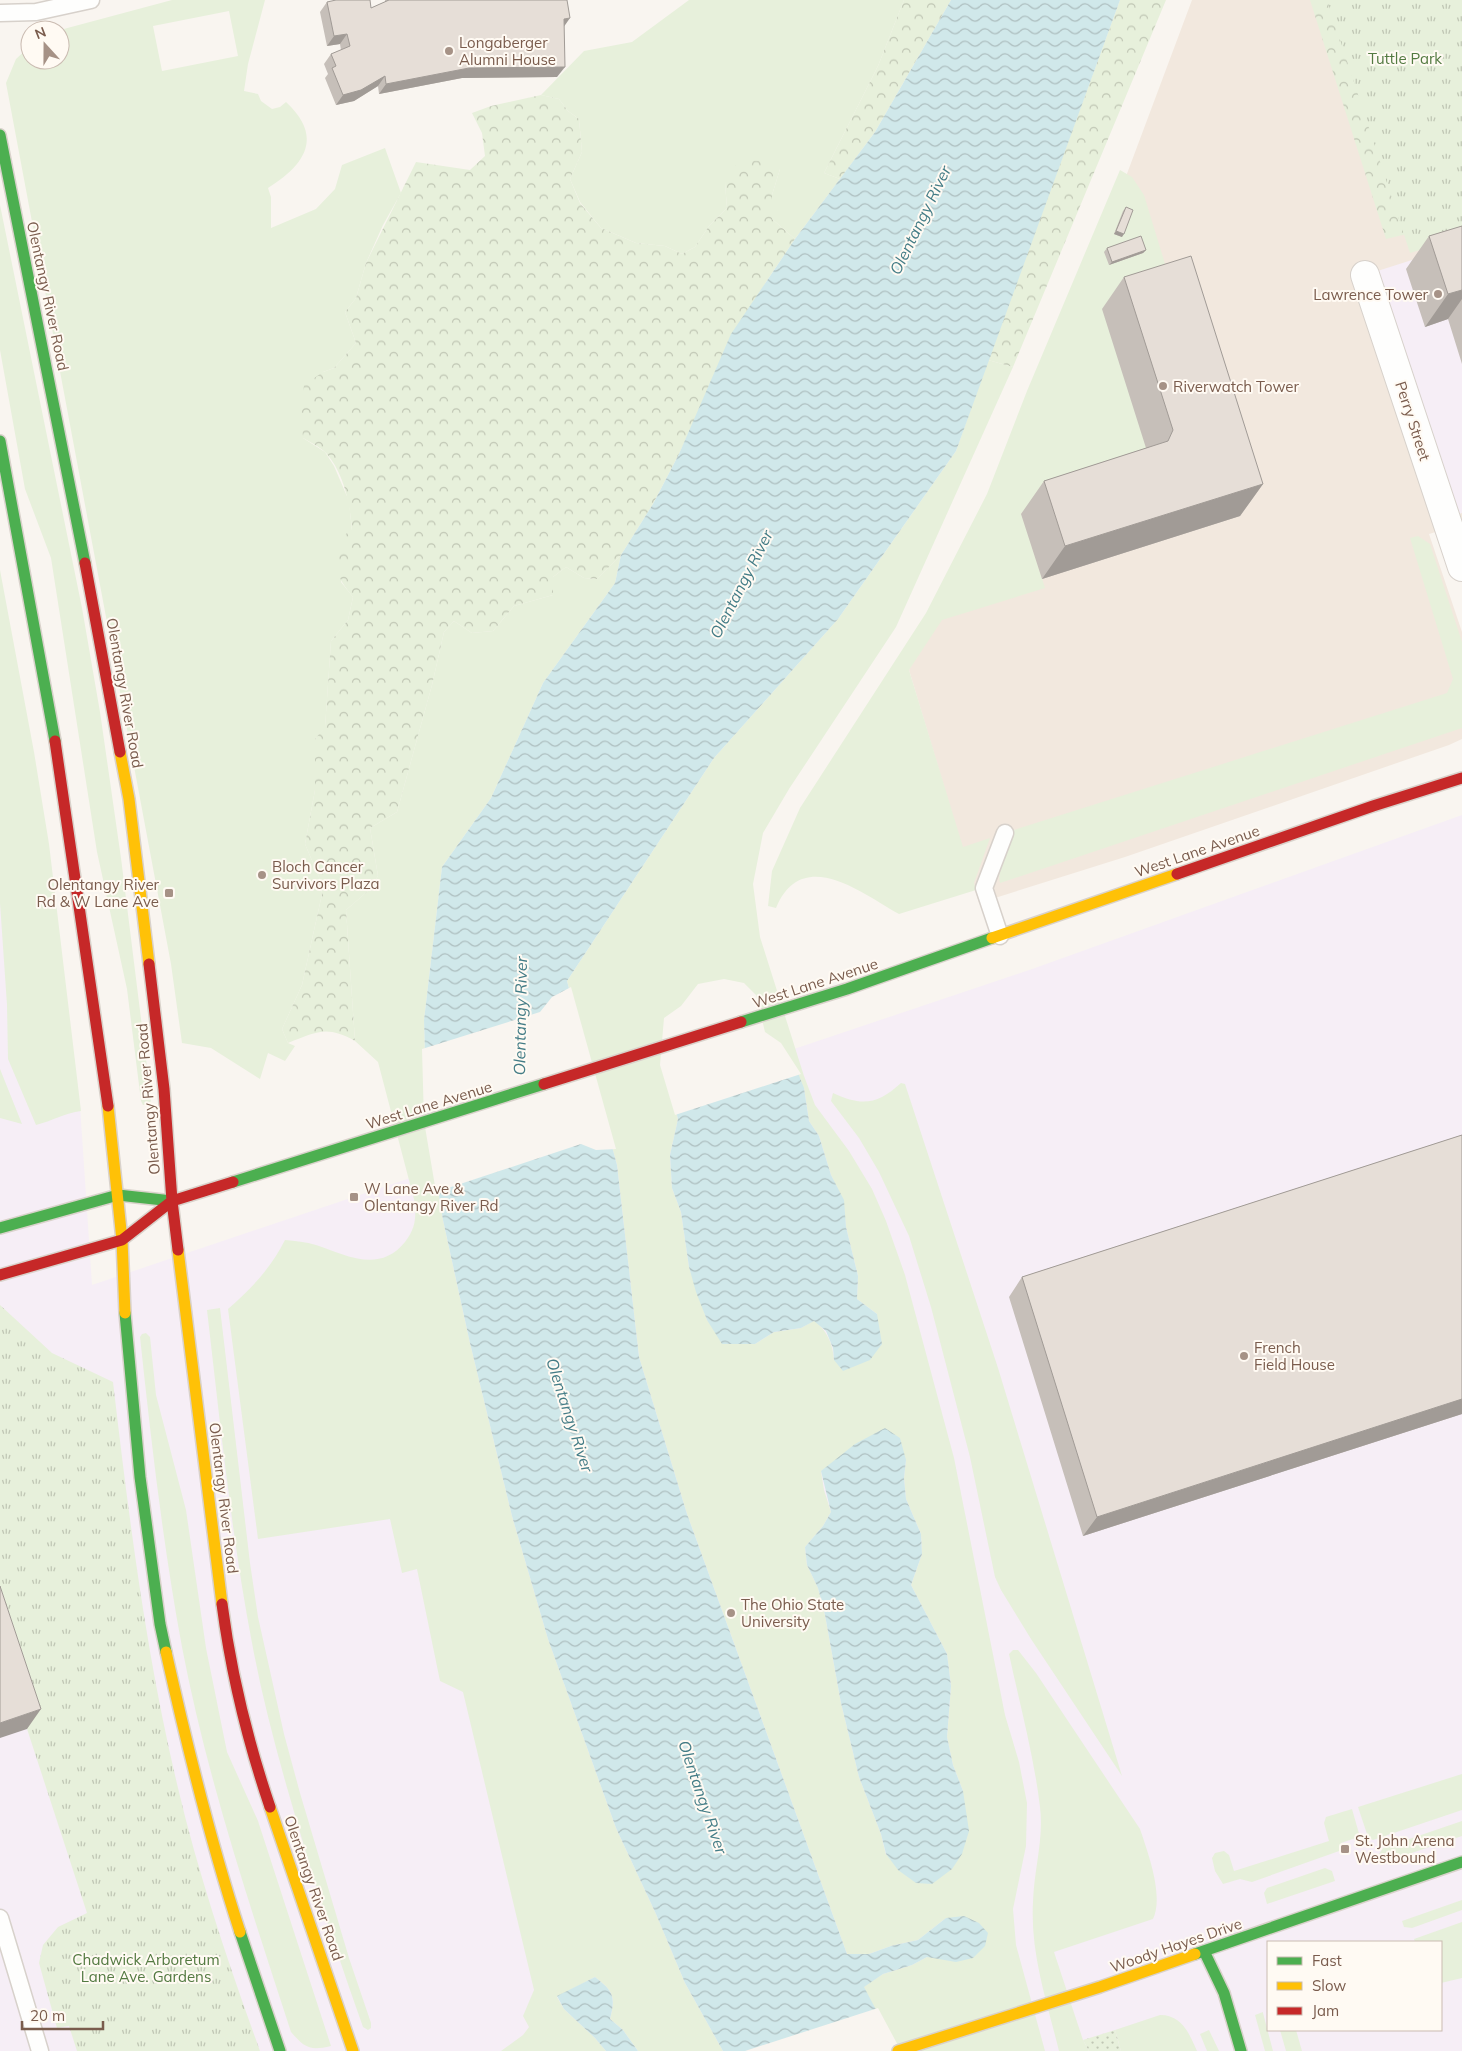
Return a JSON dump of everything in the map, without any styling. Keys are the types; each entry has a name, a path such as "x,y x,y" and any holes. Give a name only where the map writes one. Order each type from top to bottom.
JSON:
{"main road":[{"name":"Olentangy River Road","path":"0,135 66,459 129,799 164,1089 172,1201 228,1652 259,1774 353,2051"},
{"path":"0,441 57,754 109,1108 122,1240 126,1338 140,1477 160,1624 187,1746 224,1883 280,2051"},
{"name":"West Lane Avenue","path":"0,1275 122,1240 172,1201 847,989 1373,806 1462,778"},
{"name":"West Lane Avenue","path":"0,1228 118,1195 172,1201"},
{"name":"Woody Hayes Drive","path":"898,2051 1100,1987 1462,1862"},
{"path":"1204,1951 1224,1993 1241,2051"}],"street":[{"name":"Perry Street","path":"1364,275 1454,515 1462,567"}],"lane":[{"path":"0,13 36,12 91,0"},
{"path":"1000,936 984,888 1005,833"},
{"path":"0,1918 40,2051"}],"shaded area":[{"path":"1192,0 1327,0 1462,237 1462,524 1429,534 1462,632 1462,739 1125,857 979,903 909,670 1082,294"},
{"path":"1462,244 1462,513 1445,518 1365,275"},
{"name":"The Ohio State University","path":"0,590 51,875 80,1106 92,1285 1035,968 1462,815 1462,2051 0,2051"}],"green space":[{"path":"172,0 265,0 248,64 244,91 258,94 261,101 272,109 280,107 286,102 298,115 307,139 305,150 300,160 292,170 268,188 271,197 271,228 316,209 335,189 342,165 385,148 401,193 383,225 366,263 356,298 345,312 356,343 334,368 323,372 303,438 325,452 334,466 349,501 352,531 341,582 353,597 348,620 331,641 325,728 315,739 315,790 305,844 319,877 322,894 302,985 282,1029 288,1043 295,1046 285,1061 268,1053 260,1079 211,1048 182,1043 171,964 6,83 16,59 20,55 20,70 70,70 70,27","holes":["229,11 238,56 162,71 153,26"]},
{"path":"689,0 904,0 878,66 824,173 840,179 795,239 772,219 772,195 780,169 725,183 727,208 709,226 695,247 682,254 665,246 636,243 601,228 580,202 570,179 582,152 579,119 568,111 559,99 541,95 584,51 632,42"},
{"path":"904,0 951,0 875,132 840,179 824,173 878,66"},
{"path":"1120,0 1166,0 1013,367 988,360"},
{"path":"1310,0 1378,0 1411,233 1386,239"},
{"name":"Tuttle Park","path":"1327,0 1462,0 1462,237 1410,253"},
{"path":"541,95 559,99 568,111 579,119 582,152 570,179 580,203 601,228 636,243 665,246 682,254 695,247 709,226 727,208 725,183 739,160 762,161 780,169 772,195 772,219 795,239 766,282 703,402 653,504 621,555 597,579 584,578 566,567 553,577 553,595 514,606 493,631 472,633 454,621 444,632 432,685 397,812 370,828 378,876 368,891 346,910 355,1041 336,1033 322,1032 314,1033 288,1043 282,1029 302,985 322,894 319,877 305,844 315,790 315,739 325,727 331,641 348,620 353,597 342,583 336,564 338,539 352,530 348,499 342,479 332,461 324,451 303,438 301,410 304,385 323,372 334,368 356,343 345,312 356,298 366,263 416,162 470,170 485,156 482,133 472,113 491,106"},
{"path":"1120,170 1132,177 1144,195 1172,287 1151,463 1021,513 1045,588 942,620 909,670 963,847 990,838 974,883 976,890 899,914 851,886 833,879 817,877 801,879 787,889 776,908 768,906 772,871 800,808 926,613 987,494 1027,391"},
{"path":"0,205 82,608 100,712 121,858 151,1099 150,1104 143,1105 141,1101 127,989 97,852 51,558 25,489 0,350"},
{"path":"988,360 1013,367 896,627 789,789 763,833 753,884 760,937 804,1076 815,1105 849,1151 872,1189 886,1221 905,1275 954,1458 1005,1715 1019,1762 1027,1803 1026,1846 1013,1909 1016,1945 1045,2051 898,2051 863,1987 883,1974 912,1965 927,1957 946,1918 918,1940 891,1946 869,1954 847,1954 687,1514 639,1357 617,1165 567,981 714,758 838,619 956,451","holes":["668,1079 804,1088 809,1121 819,1136 831,1175 843,1200 846,1227 858,1276 857,1299 877,1314 834,1360 829,1338 815,1320 801,1328 774,1332 755,1344 707,1320 689,1267 681,1212 672,1188 670,1155 678,1119","906,1460 904,1478 906,1499 921,1534 922,1554 911,1585 947,1654 951,1686 947,1737 953,1765 963,1791 886,1855 881,1834 859,1777 841,1703 825,1615 818,1588 807,1565 805,1547 823,1526 831,1512 824,1490 821,1471"]},
{"path":"1418,536 1430,544 1462,642 1462,728 1000,883 1000,871 1014,830 1447,693 1453,679 1410,538"},
{"path":"621,555 615,583 543,683 491,798 442,867 424,1020 427,1121 443,1220 470,1343 512,1516 548,1639 616,1828 656,1914 685,1983 723,2051 638,2051 623,2030 610,2019 613,2005 612,1995 606,1986 595,1977 557,1997 564,2009 606,2051 501,2051 523,2035 529,2027 523,2016 534,1990 463,1692 440,1681 417,1569 402,1573 390,1519 258,1539 228,1309 260,1278 285,1240 312,1244 350,1257 373,1260 395,1252 411,1233 415,1219 415,1203 378,1062 355,1041 346,910 368,891 378,876 370,828 397,812 432,685 444,632 454,621 472,633 493,631 514,606 553,595 553,577 566,567 584,578 597,579"},
{"path":"0,570 49,844 81,1111 69,1113 36,1125 8,1059 7,1005 0,903"},
{"path":"0,1069 22,1124 0,1118"},
{"path":"901,1083 905,1084 998,1368 1122,1776 1031,1639 995,1577 970,1457 931,1307 909,1236 879,1172 859,1138 831,1101 833,1093 862,1102 870,1101 885,1095"},
{"name":"Chadwick Arboretum Lane Ave. Gardens","path":"0,1305 52,1353 113,1382 140,1586 167,1738 186,1821 205,1888 260,2051 77,2051 69,2026 57,2028 39,1963 43,1945 58,1927 87,1913 0,1646"},
{"path":"220,1308 258,1617 284,1734 349,1958 371,2023 371,2028 368,2030 363,2027 316,1886 278,1755 258,1671 232,1519 207,1310"},
{"path":"146,1333 150,1337 156,1395 186,1510 206,1648 227,1752 258,1821 331,2046 308,2047 300,2042 291,2032 230,1841 204,1745 182,1647 163,1531 140,1337"},
{"path":"1013,1650 1018,1650 1036,1673 1140,1829 1154,1874 1157,1899 1153,1919 1054,1952 1083,2040 1089,2051 1059,2051 1037,1959 1034,1940 1033,1902 1041,1819 1030,1750 1009,1654"},
{"path":"1462,1774 1462,1810 1373,1840 1368,1837 1358,1807"},
{"path":"1352,1809 1362,1844 1359,1845 1356,1838 1341,1843 1342,1850 1252,1882 1240,1879 1223,1884 1215,1871 1212,1858 1215,1853 1224,1851 1229,1855 1234,1871 1329,1841 1324,1823 1326,1817"},
{"path":"1462,1821 1462,1836 1382,1863 1379,1854 1383,1848"},
{"path":"1325,1868 1332,1871 1335,1881 1267,1904 1264,1893 1267,1888"},
{"path":"1462,1900 1462,1910 1412,1928 1404,1927 1402,1921"},
{"path":"1462,1922 1462,1978 1442,1983 1442,1941 1415,1941 1414,1939"},
{"path":"1263,2012 1273,2051 1265,2051 1255,2015"},
{"path":"1160,2015 1174,2018 1184,2026 1197,2051 1121,2051 1115,2030"},
{"path":"1115,2030 1121,2051 1089,2051 1083,2040"},
{"path":"1209,2030 1219,2051 1207,2051 1200,2034"},
{"path":"1280,2031 1296,2031 1302,2051 1286,2051"}],"water":[{"name":"Olentangy River","path":"951,0 1120,0 956,451 838,619 714,758 567,981 617,1165 639,1357 687,1514 847,1954 869,1954 891,1946 918,1940 946,1918 964,1916 979,1923 988,1933 985,1946 973,1958 956,1962 927,1957 912,1965 883,1974 864,1987 898,2051 723,2051 685,1983 656,1914 616,1828 548,1639 512,1516 470,1343 443,1220 427,1121 424,1020 442,867 491,798 543,683 615,583 621,555 653,504 679,454 731,334 795,239 875,132"},
{"path":"763,1033 798,1073 804,1088 809,1121 819,1136 831,1175 844,1200 846,1227 858,1276 857,1299 877,1314 882,1344 870,1360 843,1371 834,1360 833,1348 826,1331 814,1321 801,1328 774,1332 755,1344 722,1344 707,1320 689,1267 681,1212 672,1188 670,1155 678,1119 668,1079"},
{"path":"885,1428 900,1438 906,1460 904,1478 906,1499 921,1534 922,1554 911,1585 947,1654 951,1686 947,1737 953,1765 963,1791 969,1831 962,1854 952,1869 932,1884 916,1883 898,1870 886,1854 881,1834 859,1777 841,1703 825,1615 818,1588 807,1565 805,1547 823,1526 831,1512 821,1471 855,1444"},
{"path":"595,1977 606,1986 612,1995 613,2005 610,2019 623,2030 638,2051 606,2051 564,2009 557,1996"}],"pier":[{"path":"724,979 744,983 756,995 765,1032 781,1043 801,1074 675,1115 660,1065 664,1018 681,1006 698,984"},
{"path":"571,987 616,1149 596,1150 581,1144 436,1192 424,1121 422,1049 540,1012 552,997"},
{"path":"878,2008 901,2051 745,2051"}],"building":[{"name":"Longaberger Alumni House","path":"336,0 370,0 371,8 389,0 567,0 570,18 564,19 565,67 469,68 386,84 385,76 361,90 343,95 332,68 336,66 331,54 350,46 347,34 334,36 327,2"},
{"path":"1126,207 1133,210 1124,234 1116,231"},
{"path":"1462,226 1462,290 1448,294 1429,236"},
{"path":"1141,236 1146,250 1112,262 1107,248"},
{"path":"1191,256 1263,484 1065,546 1044,481 1168,441 1173,430 1124,277"},
{"name":"French Field House","path":"1462,1135 1462,1399 1097,1517 1022,1277"},
{"path":"0,1586 41,1709 0,1723"}],"traffic: fast":[{"path":"0,135 85,563"},
{"path":"0,441 55,741"},
{"path":"741,1022 847,989 992,938"},
{"path":"233,1182 544,1084"},
{"path":"0,1228 118,1195 172,1201"},
{"path":"125,1313 140,1477 160,1624 166,1652"},
{"path":"1195,1954 1462,1862"},
{"path":"240,1932 280,2051"},
{"path":"1204,1951 1224,1993 1241,2051"}],"traffic: slow":[{"path":"120,752 129,799 149,964"},
{"path":"992,938 1177,874"},
{"path":"108,1106 122,1240 125,1313"},
{"path":"178,1250 222,1604"},
{"path":"166,1652 200,1793 240,1932"},
{"path":"270,1807 353,2051"},
{"path":"898,2051 1100,1987 1195,1954"}],"traffic: jam":[{"path":"85,563 120,752"},
{"path":"55,741 108,1106"},
{"path":"1177,874 1373,806 1462,778"},
{"path":"149,964 164,1089 172,1201 178,1250"},
{"path":"544,1084 741,1022"},
{"path":"0,1275 122,1240 172,1201 233,1182"},
{"path":"222,1604 230,1656 241,1707 254,1758 270,1807"}],"place":[{"name":"Longaberger Alumni House","path":"449,51"},
{"name":"Lawrence Tower","path":"1438,294"},
{"name":"Riverwatch Tower","path":"1163,386"},
{"name":"Bloch Cancer Survivors Plaza","path":"262,875"},
{"name":"Olentangy River Rd & W Lane Ave","path":"169,893"},
{"name":"W Lane Ave & Olentangy River Rd","path":"354,1197"},
{"name":"French Field House","path":"1244,1356"},
{"name":"The Ohio State University","path":"731,1613"},
{"name":"St. John Arena Westbound","path":"1345,1849"}]}
